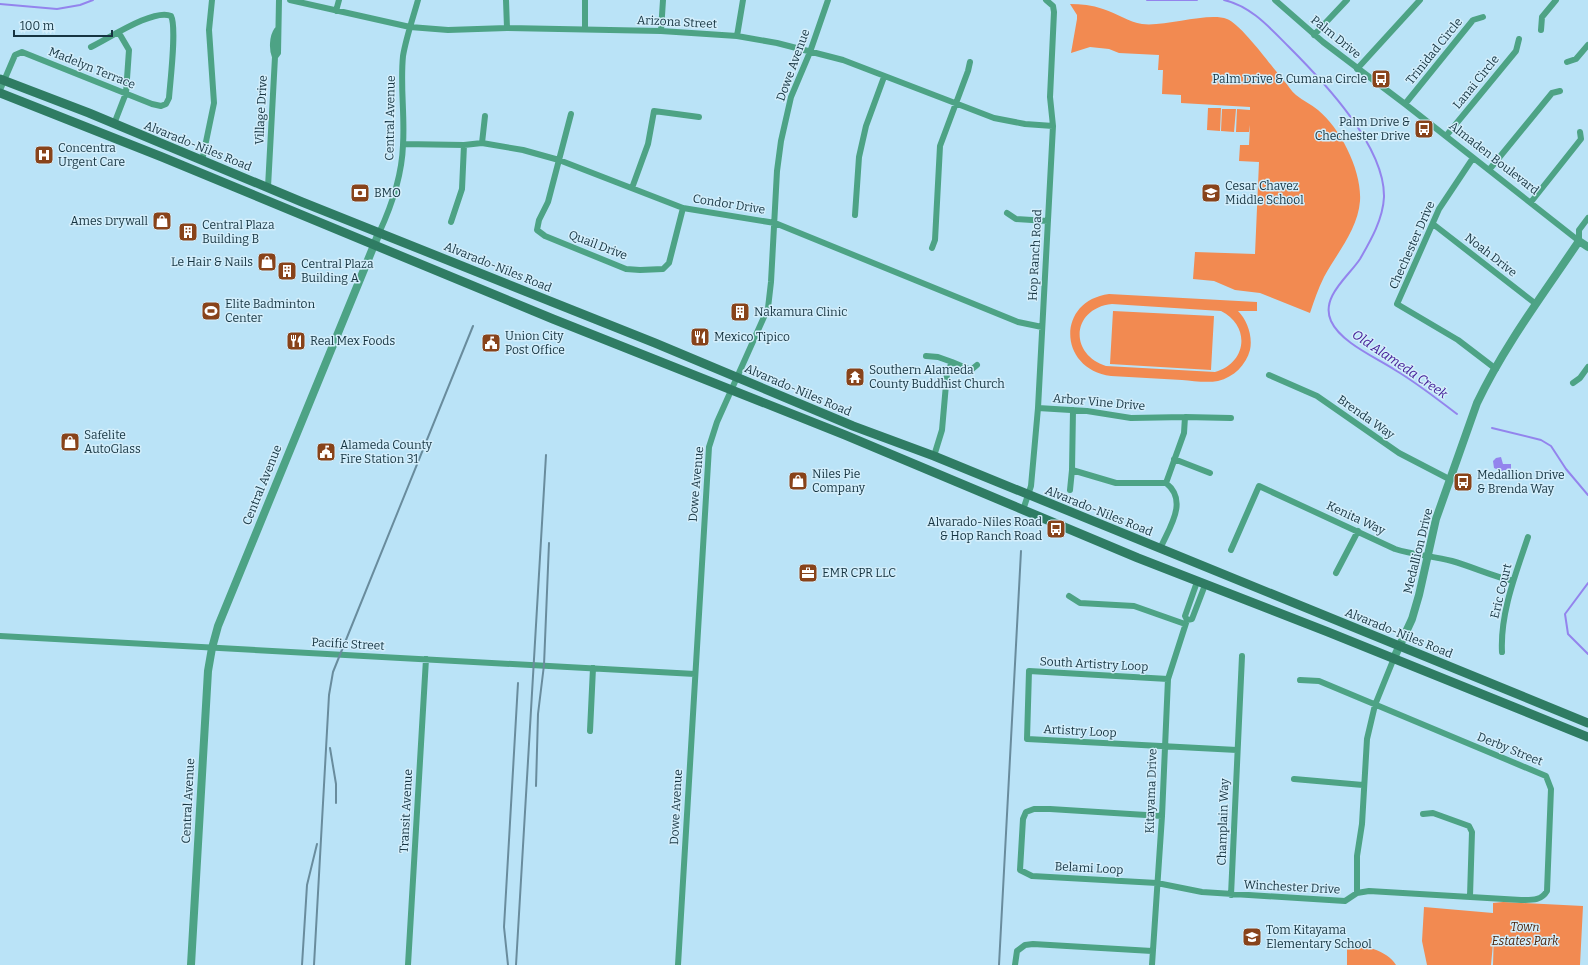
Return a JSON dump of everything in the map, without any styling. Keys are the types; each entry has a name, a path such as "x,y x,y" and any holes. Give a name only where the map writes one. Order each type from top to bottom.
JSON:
{"main road":[{"name":"Alvarado-Niles Road","path":"2,79 379,233 655,343 853,426 934,456 1029,496 1400,645 1588,723"},
{"name":"Alvarado-Niles Road","path":"0,93 162,157 373,246 855,438 1023,510 1201,583 1394,658 1588,738"}],"street":[{"path":"202,161 214,103 209,30 212,0"},
{"name":"Village Drive","path":"268,187 275,57 278,52 279,34 277,30 279,0"},
{"name":"Arizona Street","path":"290,0 410,27 448,30 507,28 662,31 737,36 777,43 843,60 994,118 1025,124 1053,126"},
{"path":"336,11 339,0"},
{"name":"Central Avenue","path":"191,965 208,677 212,648 218,626 379,233 401,172 404,144 402,93 404,55 418,0"},
{"path":"506,0 507,28"},
{"path":"585,0 585,29"},
{"path":"662,31 663,0"},
{"path":"737,36 743,0"},
{"name":"Dowe Avenue","path":"678,965 707,458 712,434 768,308 780,141 791,97 810,52 828,0"},
{"name":"Palm Drive","path":"1275,0 1314,35 1384,89"},
{"path":"1314,35 1347,0"},
{"path":"1357,68 1420,0"},
{"path":"1541,30 1542,17 1556,0"},
{"name":"Hop Ranch Road","path":"1023,510 1029,496 1038,408 1053,126 1050,97 1054,12 1047,1"},
{"name":"Madelyn Terrace","path":"0,90 2,79 15,55 22,52 152,104 161,106 166,104 169,98 173,42 173,21 171,16 163,14 154,16 119,33"},
{"name":"Trinidad Circle","path":"1405,104 1473,20 1483,17"},
{"path":"91,47 119,33 129,50 126,93 114,124"},
{"name":"Lanai Circle","path":"1446,136 1516,51 1519,39"},
{"path":"1567,62 1576,60 1588,46"},
{"path":"932,248 935,240 940,146 970,62"},
{"path":"855,215 859,157 866,126 884,77"},
{"name":"Almaden Boulevard","path":"1384,89 1588,247"},
{"path":"1489,170 1552,93 1560,91"},
{"path":"632,188 648,144 654,111 699,117"},
{"path":"559,160 571,114"},
{"path":"482,143 485,116"},
{"path":"1531,202 1581,139 1580,132"},
{"name":"Condor Drive","path":"404,144 464,145 482,143 523,150 559,160 683,208 775,223 1018,322 1042,327"},
{"path":"451,222 462,189 464,145"},
{"name":"Chechester Drive","path":"1473,158 1439,209 1398,304 1458,340 1496,369"},
{"name":"Quail Drive","path":"559,160 548,202 539,220 537,230 545,236 619,266 640,270 663,269 669,263 683,208"},
{"path":"1007,213 1016,219 1048,221"},
{"path":"1580,241 1579,230 1588,218"},
{"name":"Noah Drive","path":"1433,224 1536,304"},
{"name":"Medallion Drive","path":"1357,893 1357,856 1362,824 1363,785 1367,739 1375,705 1412,619 1436,519 1477,403 1536,304 1580,241"},
{"path":"926,356 938,357 971,370 977,365"},
{"path":"934,456 942,430 947,373 952,362"},
{"path":"1574,383 1580,378 1588,367"},
{"name":"Brenda Way","path":"1269,375 1317,396 1399,453 1451,480"},
{"name":"Arbor Vine Drive","path":"1038,408 1073,410 1131,418 1231,418"},
{"path":"1070,490 1072,470 1073,410"},
{"path":"1166,483 1184,433 1185,417"},
{"path":"1174,459 1210,473"},
{"path":"1072,470 1116,483 1166,483 1176,494 1177,507 1160,549"},
{"name":"Kenita Way","path":"1231,550 1258,486 1395,549 1410,554 1472,567 1493,576 1513,581"},
{"path":"1336,573 1358,531"},
{"name":"Eric Court","path":"1502,652 1501,636 1513,581 1528,537"},
{"name":"Kitayama Drive","path":"1152,965 1162,816 1168,679 1186,622 1184,616 1201,583"},
{"path":"1069,596 1080,602 1134,606 1186,622"},
{"name":"Pacific Street","path":"0,636 695,674"},
{"name":"Champlain Way","path":"1231,895 1242,656"},
{"name":"Transit Avenue","path":"408,965 426,659"},
{"path":"590,730 593,668"},
{"name":"South Artistry Loop","path":"1027,706 1029,671 1168,679"},
{"name":"Derby Street","path":"1300,680 1319,680 1375,705 1546,776 1551,789 1546,891 1544,896"},
{"name":"Artistry Loop","path":"1027,706 1027,739 1164,747"},
{"path":"1164,747 1237,750"},
{"path":"1294,779 1363,785"},
{"name":"Belami Loop","path":"1157,883 1039,877 1026,874 1020,870 1023,819 1026,812 1034,809 1162,816"},
{"path":"1423,814 1433,813 1469,826 1472,832 1470,896"},
{"name":"Winchester Drive","path":"1157,883 1202,892 1231,895 1345,901 1357,893 1369,891 1536,900 1544,896"},
{"path":"1015,965 1017,951 1025,945 1034,944 1152,951"}],"green space":[{"path":"1070,4 1099,8 1142,24 1162,24 1209,17 1227,19 1241,29 1294,93 1318,110 1335,128 1354,164 1360,189 1360,201 1351,231 1324,277 1310,313 1260,293 1235,290 1214,281 1193,279 1195,252 1255,254 1259,162 1239,161 1240,145 1249,145 1250,125 1249,132 1236,132 1237,109 1250,110 1250,107 1181,103 1181,95 1162,94 1163,70 1158,70 1159,55 1119,53 1109,49 1090,47 1071,53 1077,15"},
{"path":"1208,108 1221,108 1220,131 1207,130"},
{"path":"1222,109 1236,109 1234,132 1221,131"},
{"path":"1109,294 1257,302 1257,311 1238,311 1244,319 1250,334 1250,350 1246,361 1238,370 1229,377 1214,382 1111,376 1094,371 1081,361 1073,349 1070,335 1072,321 1080,309 1092,299","holes":["1112,304 1221,311 1231,318 1237,326 1241,335 1241,344 1239,353 1234,361 1215,372 1106,366 1094,360 1085,352 1081,342 1080,332 1083,322 1089,314 1099,307"]},
{"path":"1113,311 1214,316 1211,370 1110,364"},
{"name":"Town Estates Park","path":"1503,902 1583,906 1580,965 1493,965 1494,932 1491,965 1427,965 1422,941 1424,907 1493,913 1493,903"},
{"path":"1347,943 1360,945 1381,952 1396,965 1347,965"}],"shaded area":[{"path":"1501,457 1503,464 1511,464 1511,469 1501,471 1494,468 1493,461 1496,458"}],"waterway":[{"path":"0,4 57,9 80,5 93,0"},
{"name":"Old Alameda Creek","path":"1147,0 1197,0"},
{"name":"Old Alameda Creek","path":"1224,0 1234,3 1251,12 1275,32 1303,61 1350,116 1363,136 1382,177 1384,197 1379,221 1360,259 1332,295 1329,304 1331,321 1336,329 1351,343 1411,380 1457,414"},
{"name":"Old Alameda Creek","path":"1492,428 1541,440 1551,446 1566,469 1588,495"},
{"name":"Old Alameda Creek","path":"1588,583 1565,614 1568,634 1588,654"}],"railway":[{"path":"314,965 329,695 333,672 473,326"},
{"path":"516,965 546,455"},
{"path":"536,786 538,714 544,665 549,543"},
{"path":"999,965 1021,551"},
{"path":"508,965 504,927 518,683"},
{"path":"330,748 336,784 336,803"},
{"path":"302,965 307,885 317,844"}],"place":[{"name":"Palm Drive & Cumana Circle","path":"1381,79"},
{"name":"Palm Drive & Chechester Drive","path":"1424,129"},
{"name":"Concentra Urgent Care","path":"44,155"},
{"name":"BMO","path":"360,193"},
{"name":"Cesar Chavez Middle School","path":"1211,193"},
{"name":"Ames Drywall","path":"162,221"},
{"name":"Central Plaza Building B","path":"188,232"},
{"name":"Le Hair & Nails","path":"267,262"},
{"name":"Central Plaza Building A","path":"287,271"},
{"name":"Elite Badminton Center","path":"211,311"},
{"name":"Nakamura Clinic","path":"740,312"},
{"name":"Mexico Tipico","path":"700,337"},
{"name":"Real Mex Foods","path":"296,341"},
{"name":"Union City Post Office","path":"491,343"},
{"name":"Southern Alameda County Buddhist Church","path":"855,377"},
{"name":"Safelite AutoGlass","path":"70,442"},
{"name":"Alameda County Fire Station 31","path":"326,452"},
{"name":"Niles Pie Company","path":"798,481"},
{"name":"Medallion Drive & Brenda Way","path":"1463,482"},
{"name":"Alvarado-Niles Road & Hop Ranch Road","path":"1056,529"},
{"name":"EMR CPR LLC","path":"808,573"},
{"name":"Tom Kitayama Elementary School","path":"1252,937"}]}
